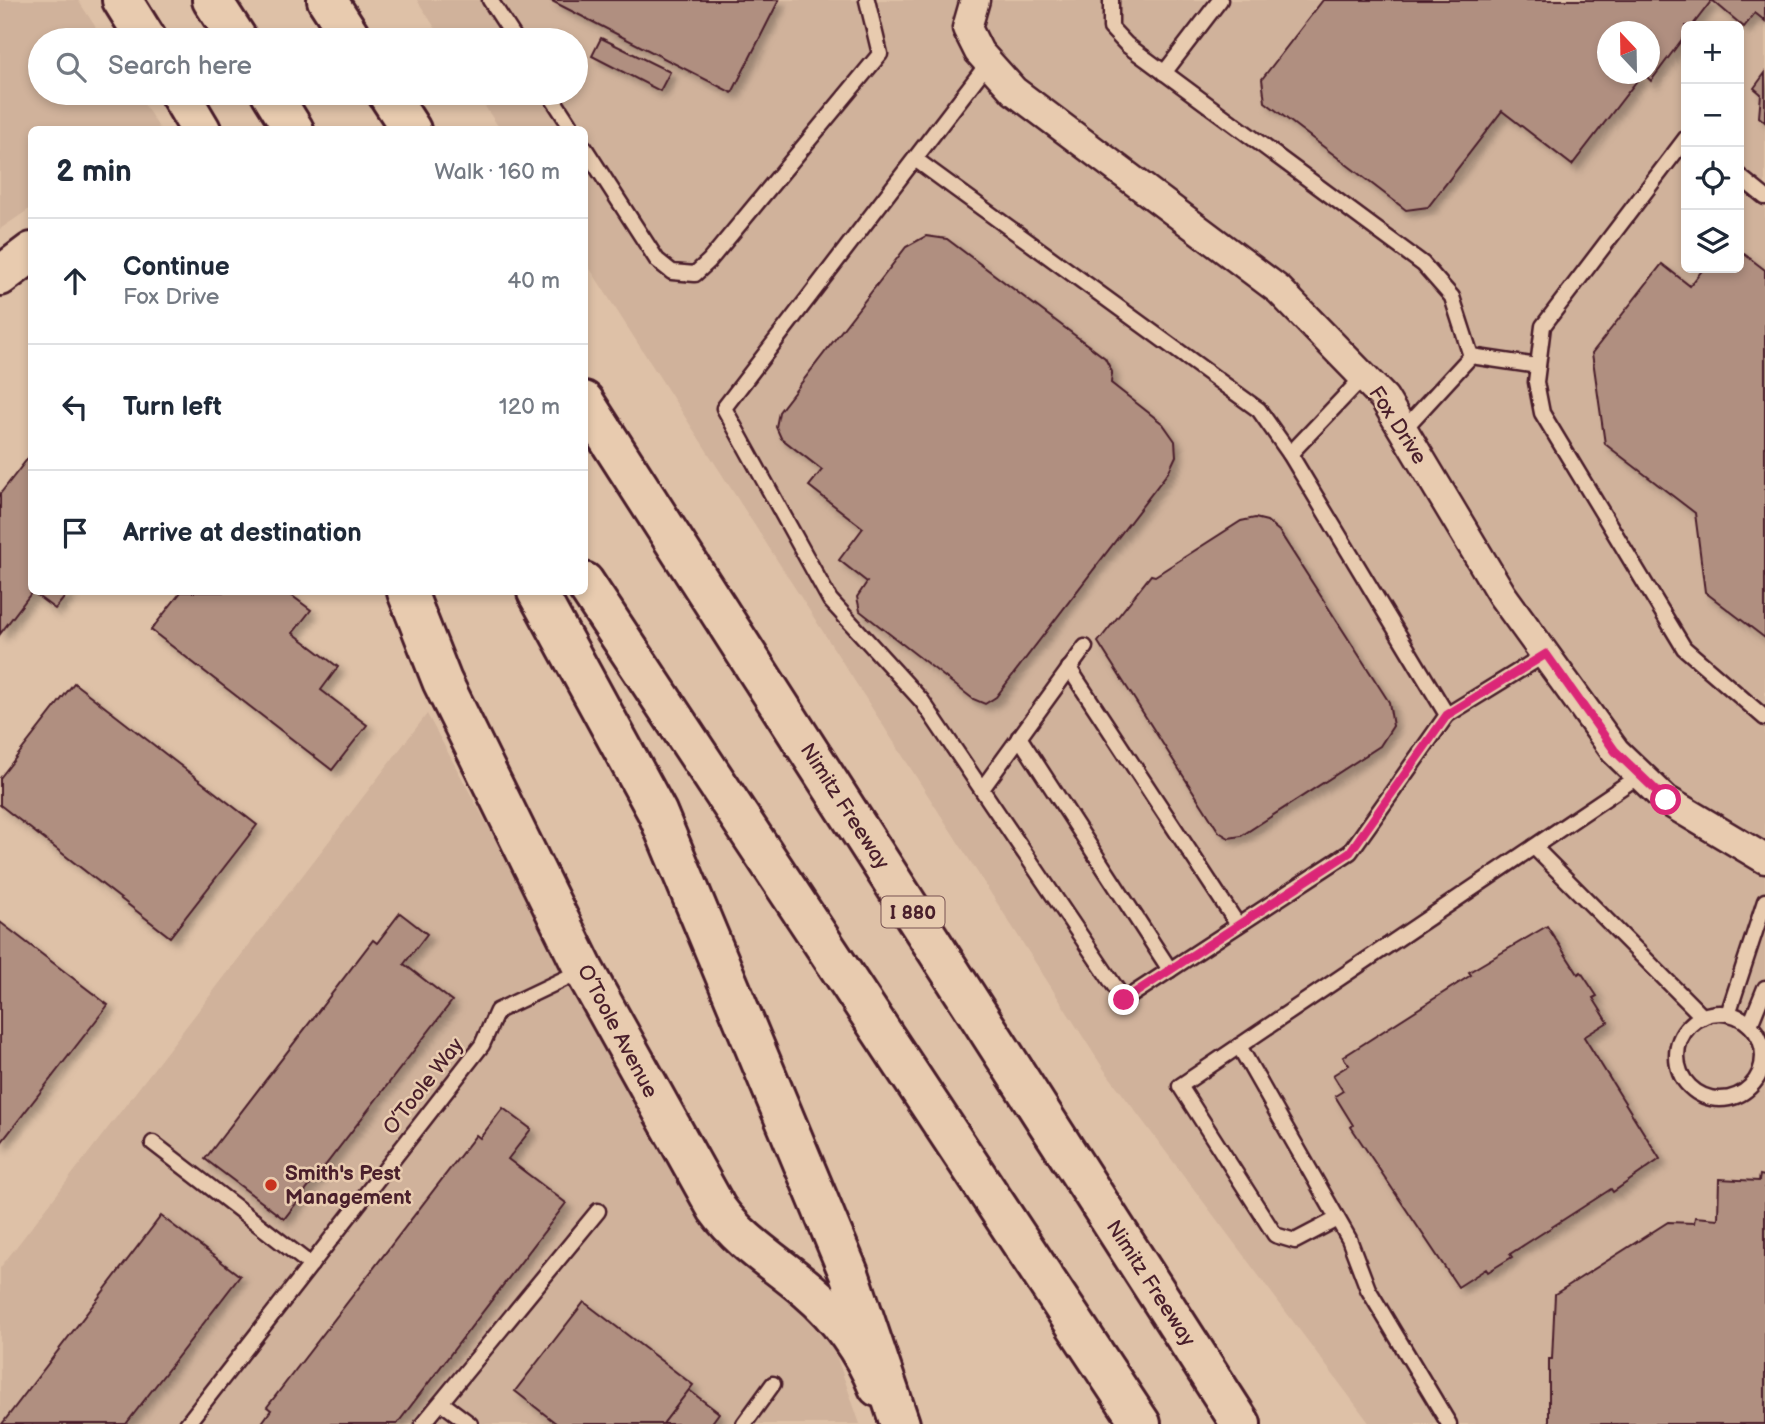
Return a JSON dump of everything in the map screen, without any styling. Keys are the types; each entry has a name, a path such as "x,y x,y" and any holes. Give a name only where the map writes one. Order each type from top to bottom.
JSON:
{"main road":[{"path":"122,0 140,28"},
{"path":"212,0 230,28"},
{"path":"327,0 345,28"},
{"path":"186,105 199,126"},
{"path":"278,105 292,126"},
{"path":"395,105 408,126"},
{"path":"0,276 28,255"},
{"name":"Nimitz Freeway","path":"588,407 1241,1424"},
{"path":"588,588 1141,1424"},
{"name":"O’Toole Avenue","path":"408,595 442,681 584,970 654,1100 731,1228 810,1292 841,1325 871,1370 894,1424"},
{"path":"539,595 663,825 850,1276 900,1424"}],"street":[{"name":"Fox Drive","path":"974,1 967,28 979,52 1014,91 1077,142 1279,290 1365,375 1384,398 1502,595 1615,751 1666,800 1765,859"}],"lane":[{"path":"490,0 508,28"},
{"path":"588,154 657,260 672,272 695,274 709,261 880,54 867,0"},
{"path":"1111,0 1111,28 1127,45 1423,264 1452,297 1471,356"},
{"path":"1164,73 1220,0"},
{"path":"988,63 724,408 830,600 922,701 1124,1000 1350,852 1447,715 1546,654"},
{"path":"557,105 571,126"},
{"path":"1681,145 1543,326 1536,382 1542,413 1684,648 1765,718"},
{"path":"915,159 1259,410 1290,454 1447,715"},
{"path":"1744,180 1765,197"},
{"path":"1471,356 1538,366"},
{"path":"1403,430 1471,356"},
{"path":"1290,454 1365,375"},
{"path":"982,789 1085,647"},
{"path":"1069,668 1238,925"},
{"path":"1019,737 1170,970"},
{"path":"1337,1219 1295,1241 1275,1236 1180,1086 1640,775"},
{"path":"1534,847 1703,1017"},
{"path":"1728,1014 1765,901"},
{"name":"O’Toole Way","path":"187,1424 482,1045 497,1011 584,970"},
{"path":"1750,1025 1765,988"},
{"path":"1728,1014 1750,1025 1762,1039 1763,1062 1753,1084 1731,1098 1703,1095 1683,1077 1678,1050 1682,1036 1703,1017 1728,1014"},
{"path":"1240,1046 1349,1239 1368,1289 1449,1424"},
{"path":"153,1143 311,1265"},
{"path":"423,1424 598,1210"},
{"path":"744,1424 773,1384"},
{"path":"442,1404 470,1424"}],"shaded area":[{"path":"0,0 78,0 96,28 28,28 28,105 145,105 158,126 28,126 28,210 0,229"},
{"path":"417,0 1765,0 1765,1424 1370,1424 1103,1068 588,266 588,126 498,126 484,105 588,105 588,28 435,28"},
{"path":"427,714 697,1210 821,1312 860,1424 0,1424 0,1268"}],"building":[{"path":"550,0 779,0 732,93"},
{"path":"1323,0 1712,0 1696,21 1681,21 1681,41 1660,69 1660,21 1597,21 1597,84 1634,84 1572,165 1502,111 1428,207 1406,210 1265,102 1262,79"},
{"path":"1712,0 1765,0 1765,21 1755,13 1744,27 1744,21 1737,21"},
{"path":"601,38 670,72 660,91 592,56"},
{"path":"1765,73 1765,122 1759,117 1761,94 1754,88"},
{"path":"926,236 947,239 1105,358 1112,372 1111,383 1163,424 1175,441 1176,456 1169,471 996,697 985,704 973,699 860,611 857,597 867,582 839,560 863,528 809,486 822,470 781,438 776,427 779,412 906,247"},
{"path":"1744,254 1765,270 1765,638 1705,592 1695,513 1605,444 1592,353 1662,264 1690,286 1700,273 1744,273"},
{"path":"28,458 30,595 0,634 0,494"},
{"path":"1255,518 1267,521 1279,531 1389,702 1393,726 1380,746 1241,836 1229,838 1219,832 1098,642 1151,575 1155,576 1241,521"},
{"path":"36,595 67,595 55,609"},
{"path":"179,595 291,595 311,610 293,633 338,667 321,690 367,725 332,770 151,630"},
{"path":"74,683 257,825 170,937 0,805 0,778"},
{"path":"400,913 427,934 404,964 452,1001 284,1219 205,1159 373,940 377,943"},
{"path":"0,922 108,1005 0,1144"},
{"path":"1547,926 1578,974 1581,972 1597,996 1593,998 1608,1022 1584,1037 1660,1159 1613,1192 1611,1189 1510,1254 1512,1257 1488,1272 1486,1269 1458,1287 1351,1127 1353,1125 1335,1096 1343,1091 1333,1075 1349,1065 1343,1057 1471,975 1469,972"},
{"path":"503,1108 531,1129 508,1159 566,1203 397,1424 261,1424 271,1410 267,1407 476,1135 480,1138"},
{"path":"1760,1175 1765,1176 1765,1424 1549,1424 1549,1359 1552,1359 1555,1294 1668,1222 1694,1223 1695,1217 1718,1219 1719,1179 1759,1181"},
{"path":"161,1216 240,1276 126,1424 2,1424"},
{"path":"584,1302 693,1385 663,1424 557,1424 515,1391"},
{"path":"689,1390 719,1413 711,1424 663,1424"}],"place":[{"name":"Smith's Pest Management","path":"271,1185"}],"route":[{"path":"1124,1000 1350,852 1414,766 1447,715 1546,654 1615,751 1666,800"}]}
